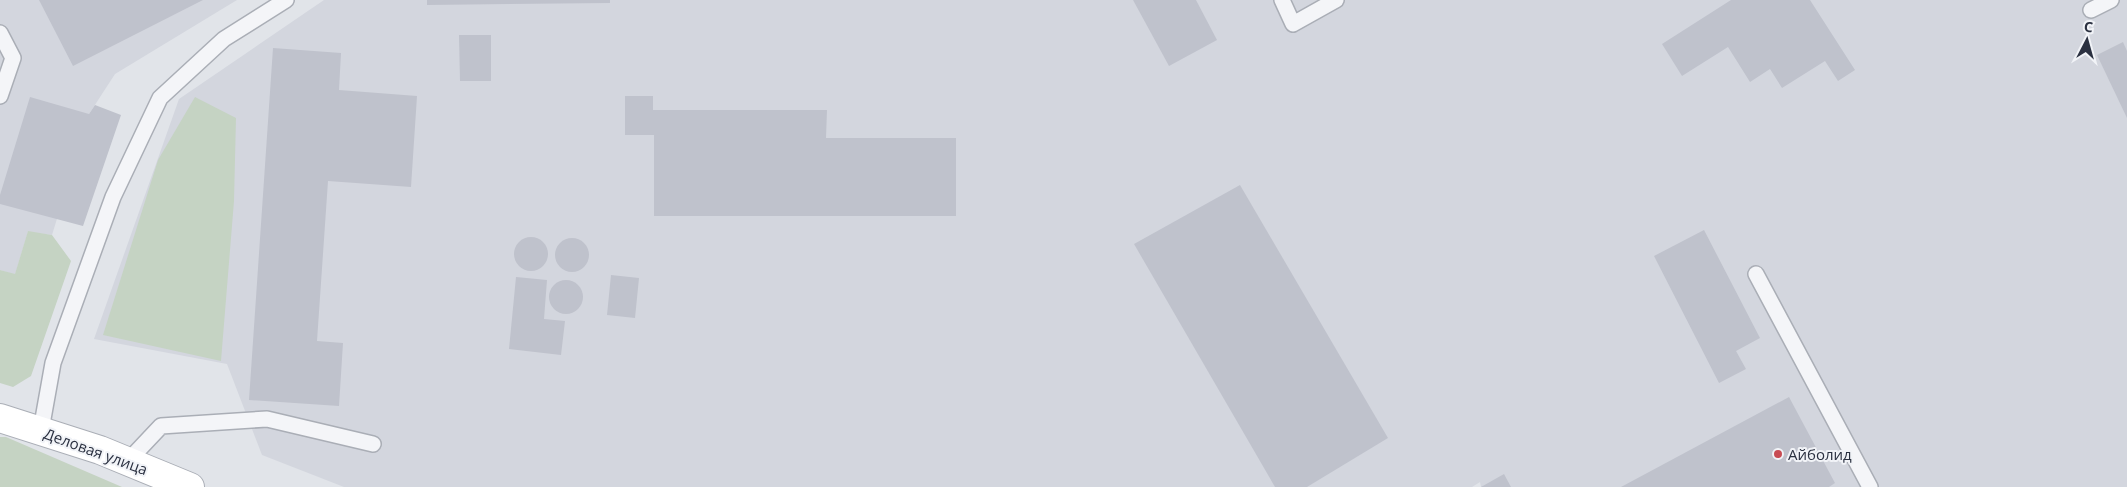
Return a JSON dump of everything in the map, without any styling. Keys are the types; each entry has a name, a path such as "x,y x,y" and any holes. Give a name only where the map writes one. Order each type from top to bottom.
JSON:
{"street":[{"name":"Деловая улица","path":"0,418 100,450 190,487"}],"lane":[{"path":"41,430 52,363 112,197 160,98 224,39 286,0"},
{"path":"1282,0 1293,24 1336,0"},
{"path":"2091,10 2110,0"},
{"path":"0,33 13,58 0,96"},
{"path":"1756,274 1870,487"},
{"path":"128,461 161,426 267,419 373,444"}],"shaded area":[{"path":"0,0 237,0 115,74 89,114 52,235 28,232 15,275 0,270"},
{"path":"324,0 2127,0 2127,487 1481,487 1480,482 1472,487 344,487 262,455 227,364 94,339 179,99"}],"green space":[{"path":"195,97 236,118 234,201 221,361 103,335 158,160"},
{"path":"28,231 52,235 71,261 31,376 13,387 0,383 0,270 15,274"},
{"path":"0,437 6,437 122,487 0,487"}],"building":[{"path":"39,0 203,0 73,66"},
{"path":"427,0 610,0 610,3 427,5"},
{"path":"1133,0 1196,0 1217,40 1169,66"},
{"path":"1731,0 1810,0 1855,70 1838,81 1825,61 1782,88 1770,69 1750,82 1728,47 1682,76 1662,44"},
{"path":"459,35 491,35 491,81 460,81"},
{"path":"2123,42 2127,51 2127,118 2097,55"},
{"path":"273,48 341,53 339,90 417,96 411,187 328,181 317,341 343,343 339,406 249,400"},
{"path":"625,96 653,96 653,110 827,110 826,138 956,138 956,216 654,216 654,135 625,135"},
{"path":"30,97 89,114 95,105 121,115 83,226 0,204 0,195"},
{"path":"1240,185 1388,438 1307,487 1275,487 1134,244"},
{"path":"1704,230 1760,338 1736,351 1746,369 1719,383 1654,256"},
{"path":"531,237 543,242 548,254 543,266 531,271 519,266 514,254 519,242"},
{"path":"572,238 579,239 584,243 588,248 588,262 584,267 579,271 572,272 565,271 560,267 556,262 555,255 556,248 560,243 565,239"},
{"path":"611,275 639,278 635,318 607,315"},
{"path":"516,277 547,280 544,319 565,321 561,355 509,349"},
{"path":"566,280 578,285 583,297 578,309 566,314 554,309 549,297 554,285"},
{"path":"1789,397 1835,483 1829,487 1621,487"},
{"path":"1504,474 1511,487 1481,487"}],"place":[{"name":"Айболид","path":"1778,454"}]}
